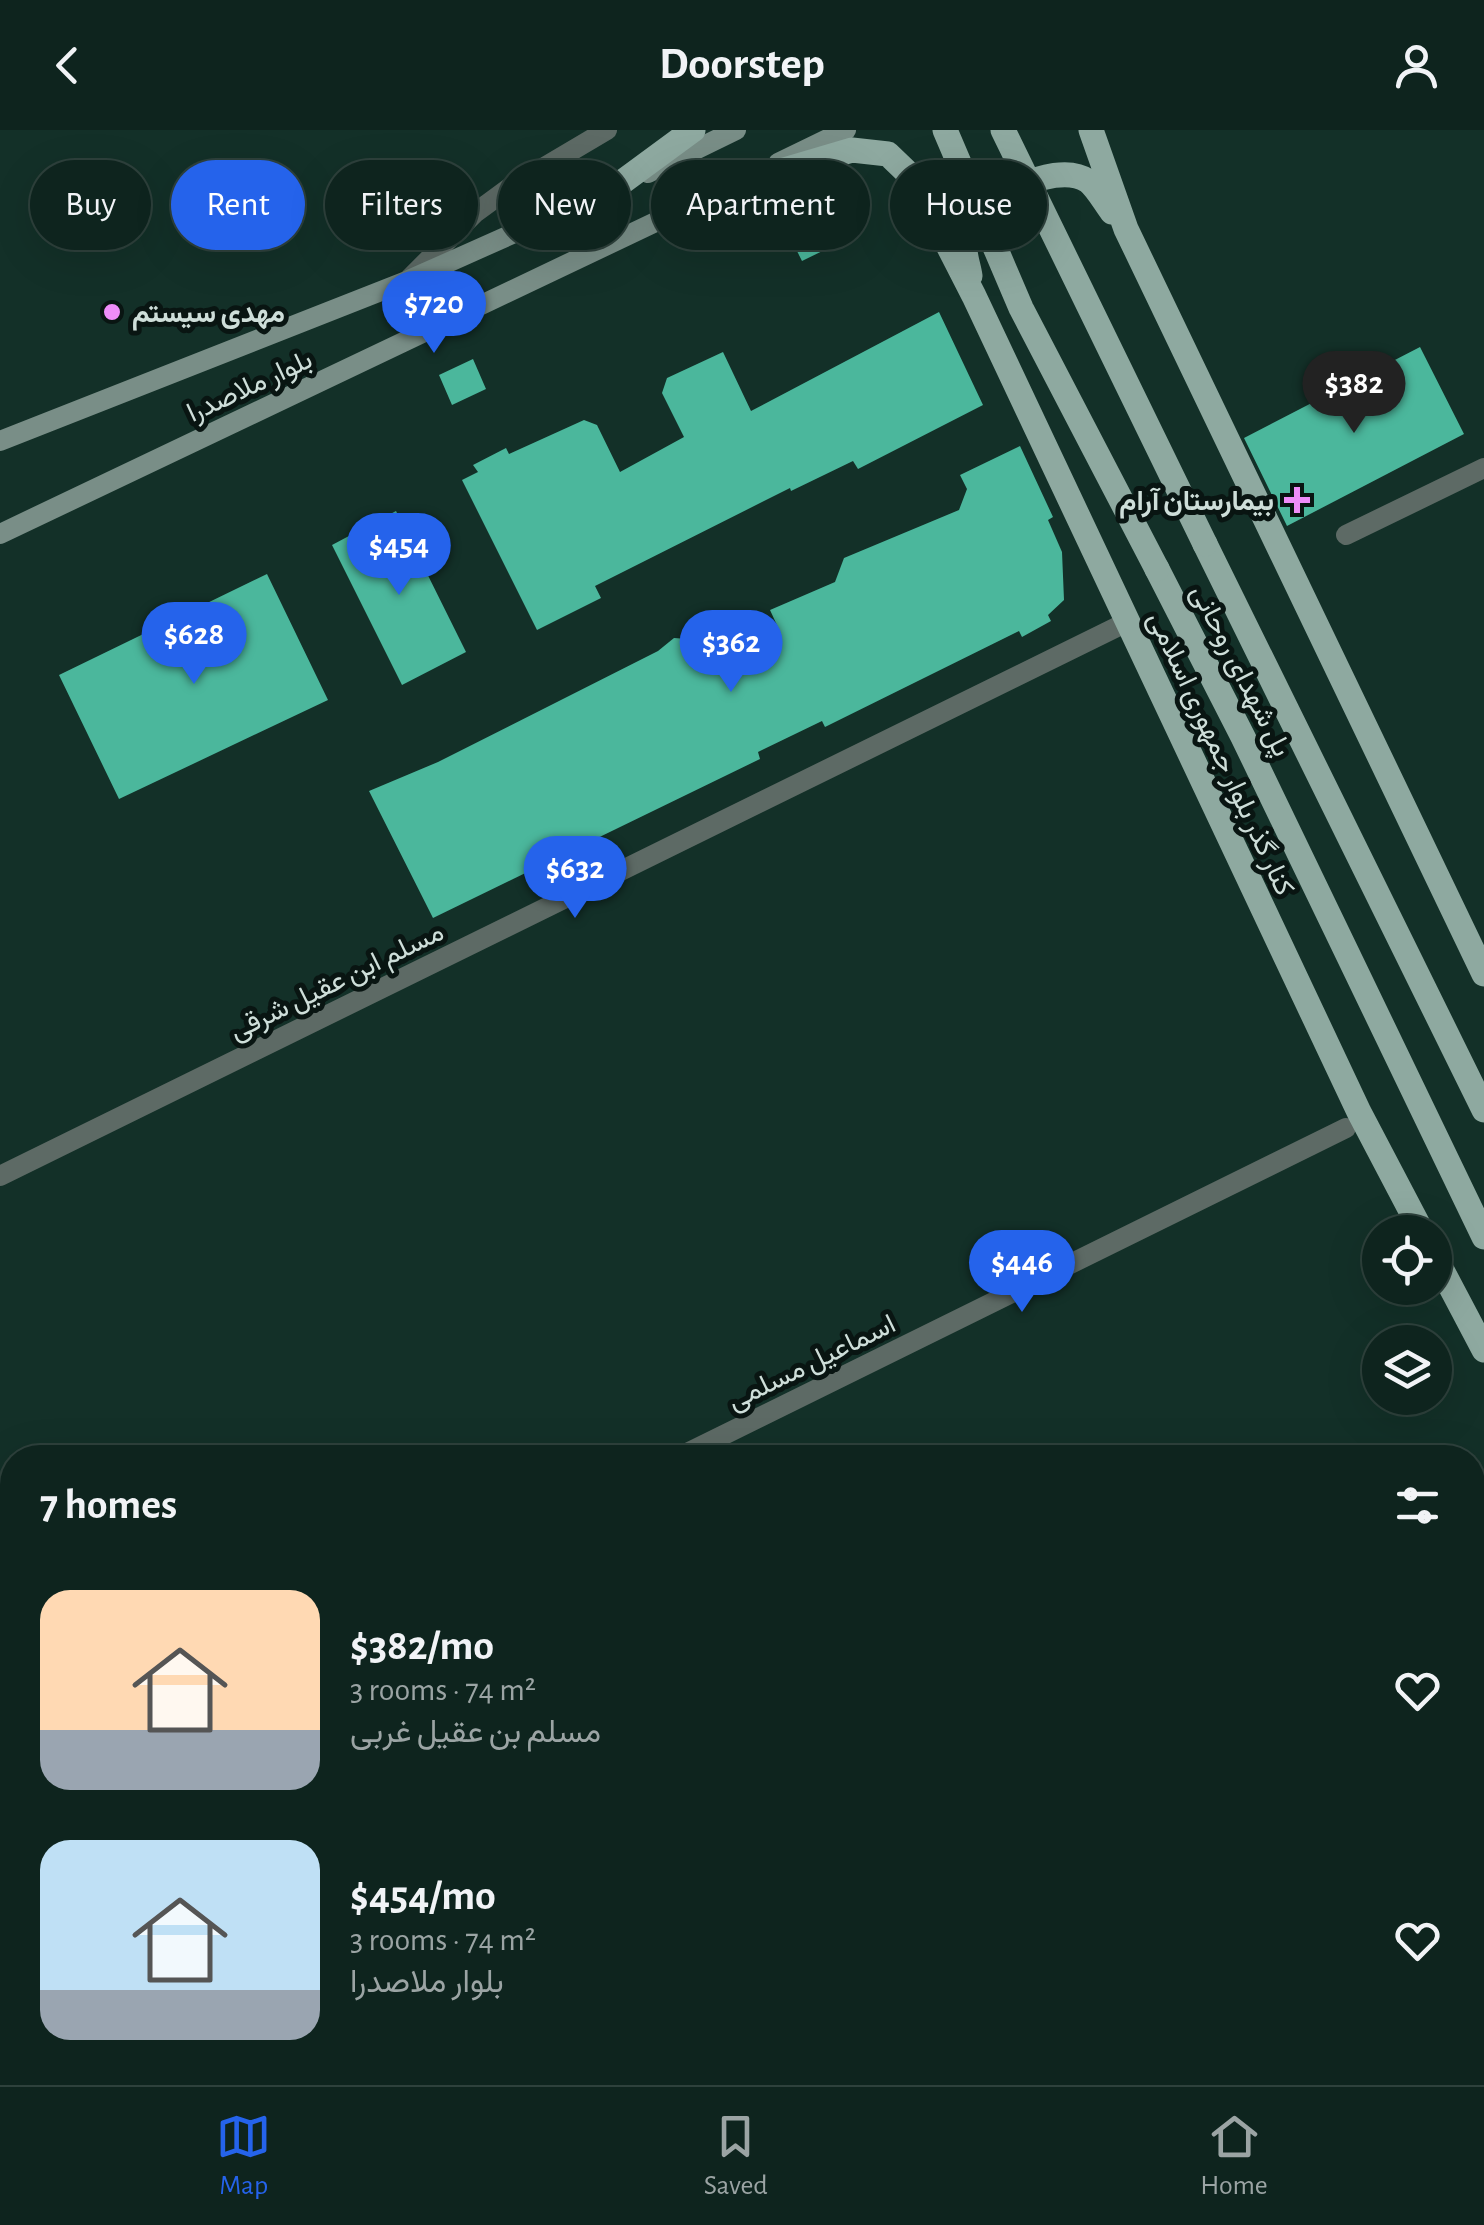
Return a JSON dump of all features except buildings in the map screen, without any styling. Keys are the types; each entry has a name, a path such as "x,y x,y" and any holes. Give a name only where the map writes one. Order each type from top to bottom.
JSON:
{"main road":[{"path":"631,176 693,130"},
{"name":"بلوار ملاصدرا","path":"631,181 736,130"},
{"name":"بلوار ملاصدرا","path":"785,160 846,130"},
{"name":"پل شهدای روحانی","path":"945,130 1021,308 1242,737 1484,1237"},
{"name":"پل شهدای روحانی","path":"1003,130 1484,1110"},
{"path":"1091,130 1126,228 1484,974"},
{"path":"818,160 852,150 888,154 914,179 974,296"},
{"path":"974,296 964,245 974,225 986,210 1036,179 1062,173 1088,181 1126,228"},
{"name":"بلوار ملاصدرا","path":"0,534 651,225"},
{"name":"بلوار ملاصدرا","path":"0,441 408,280 498,240"},
{"name":"کنار گذر بلوار جمهوری اسلامی","path":"974,296 1359,1112 1413,1215"},
{"path":"1452,1289 1484,1350"}],"street":[{"path":"408,280 498,196 607,130"},
{"path":"1346,536 1484,468"},
{"name":"مسلم ابن عقیل شرقی","path":"0,1176 1127,622"},
{"name":"اسماعیل مسلمی","path":"703,1445 1346,1128"}],"place":[{"name":"مهدی سیستم","path":"112,312"},
{"name":"بیمارستان آرام","path":"1297,500"}]}
